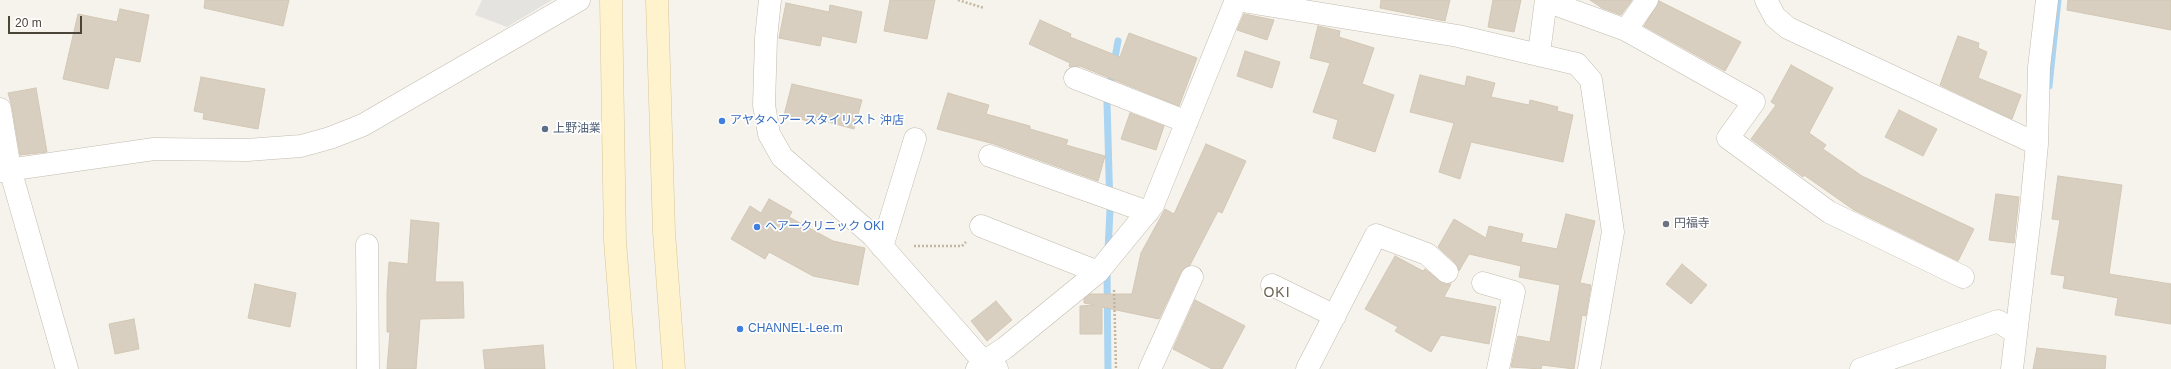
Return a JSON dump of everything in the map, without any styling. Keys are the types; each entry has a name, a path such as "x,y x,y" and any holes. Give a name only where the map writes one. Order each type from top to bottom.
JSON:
{"street":[{"path":"5,170 154,149 247,150 301,146 330,138 363,125 580,0"},
{"path":"611,0 615,241 624,369"},
{"path":"657,0 664,232 674,369"},
{"path":"770,0 766,38 764,105 770,134 782,157 872,235 986,367 1005,348 1107,262 1153,205 1188,122 1236,0 1458,36 1577,64 1591,80 1613,232 1589,369"},
{"path":"1539,54 1546,0 1626,30 1754,102 1728,138 1823,208 1964,277"},
{"path":"1626,30 1646,0"},
{"path":"1766,0 1775,17 1788,28 2036,144"},
{"path":"2012,369 2036,144 2039,67 2048,0"},
{"path":"1075,78 1188,122"},
{"path":"0,108 5,170 67,369"},
{"path":"882,247 915,139"},
{"path":"990,156 1148,212"},
{"path":"981,226 1107,262"},
{"path":"1307,369 1376,235 1427,254 1447,272"},
{"path":"367,245 368,369"},
{"path":"1150,369 1192,277"},
{"path":"1483,283 1514,292 1498,369"},
{"path":"1272,285 1335,316"},
{"path":"1861,369 1998,321 2016,333"}],"path":[{"path":"958,0 984,8"},
{"path":"882,247 962,246 981,226"},
{"path":"1107,262 1116,369"}],"shaded area":[{"path":"482,0 552,0 507,27 475,15"}],"building":[{"path":"205,0 289,0 283,26 204,8"},
{"path":"890,0 935,0 927,39 884,31"},
{"path":"1381,0 1450,0 1445,21 1380,8"},
{"path":"1493,0 1521,0 1514,32 1488,27"},
{"path":"1590,0 1632,0 1621,15 1602,8"},
{"path":"2068,0 2171,0 2171,30 2067,10"},
{"path":"1659,1 1741,42 1725,71 1644,26"},
{"path":"786,3 829,12 830,5 862,12 856,43 822,36 820,46 779,38"},
{"path":"120,9 149,15 140,62 115,57 108,89 63,79 78,14 117,22"},
{"path":"1244,14 1274,20 1267,40 1237,30"},
{"path":"1040,20 1071,34 1070,37 1120,57 1129,33 1197,58 1179,106 1080,66 1070,67 1070,63 1029,44"},
{"path":"1318,26 1340,31 1339,37 1374,48 1362,84 1394,95 1375,152 1333,138 1338,120 1313,112 1330,63 1310,58"},
{"path":"1958,36 1979,43 1978,48 1987,52 1978,78 2021,95 2012,119 1940,85"},
{"path":"1245,51 1280,62 1272,88 1237,76"},
{"path":"1791,65 1833,88 1809,133 1826,145 1823,149 1862,176 1974,229 1958,261 1854,210 1804,175 1803,177 1751,139 1776,105 1771,102"},
{"path":"1420,75 1465,86 1467,76 1495,83 1491,97 1529,105 1530,100 1558,107 1557,111 1573,115 1563,162 1471,142 1460,179 1439,172 1454,123 1410,112"},
{"path":"201,77 265,89 258,129 203,119 204,113 194,111"},
{"path":"792,84 862,100 854,129 817,119 816,123 784,115"},
{"path":"36,88 47,152 20,155 12,107 8,93"},
{"path":"948,93 989,105 986,114 1030,126 1030,129 1068,140 1066,145 1105,156 1098,181 994,144 937,129"},
{"path":"1899,110 1937,129 1923,156 1885,137"},
{"path":"1130,113 1164,126 1156,150 1121,139"},
{"path":"1206,144 1246,161 1222,213 1218,211 1190,265 1181,272 1159,319 1102,307 1102,334 1080,334 1080,306 1095,305 1084,303 1084,299 1090,294 1132,294 1141,253 1165,209 1174,214"},
{"path":"2058,176 2122,185 2109,274 2171,284 2171,324 2115,315 2118,298 2063,288 2065,276 2051,274 2060,220 2052,219"},
{"path":"1996,194 2019,197 2014,243 1989,240"},
{"path":"769,199 792,212 789,217 833,241 865,248 858,285 813,276 769,252 765,259 731,239 750,206 761,213"},
{"path":"1566,214 1595,221 1580,283 1591,285 1586,316 1582,315 1574,369 1542,365 1541,369 1511,367 1518,336 1550,342 1560,285 1519,277 1521,266 1469,254 1459,271 1455,263 1438,247 1454,219 1486,238 1489,226 1523,234 1521,242 1557,249"},
{"path":"411,220 439,223 435,282 463,282 464,318 420,319 416,369 387,369 390,332 387,332 389,262 408,264"},
{"path":"1395,256 1423,271 1425,269 1444,284 1451,284 1444,297 1496,307 1489,344 1441,335 1431,352 1395,331 1398,327 1365,309"},
{"path":"1682,264 1707,285 1691,304 1666,284"},
{"path":"255,284 296,293 290,327 248,318"},
{"path":"1195,300 1245,326 1222,369 1212,369 1173,349"},
{"path":"996,301 1012,320 987,341 971,321"},
{"path":"134,319 139,349 115,354 109,324"},
{"path":"543,345 545,369 485,369 483,350"},
{"path":"2037,348 2106,356 2105,369 2033,369"}],"waterway":[{"path":"2049,86 2058,0"},
{"path":"1108,251 1110,210 1107,102 1118,41"},
{"path":"1107,269 1108,369"}],"place":[{"name":"アヤタヘアー スタイリスト 沖店","path":"722,121"},
{"name":"上野油業","path":"545,129"},
{"name":"円福寺","path":"1666,224"},
{"name":"ヘアークリニック OKI","path":"757,227"},
{"name":"CHANNEL-Lee.m","path":"740,329"}],"district":[{"name":"OKI","path":"1277,293"}]}
